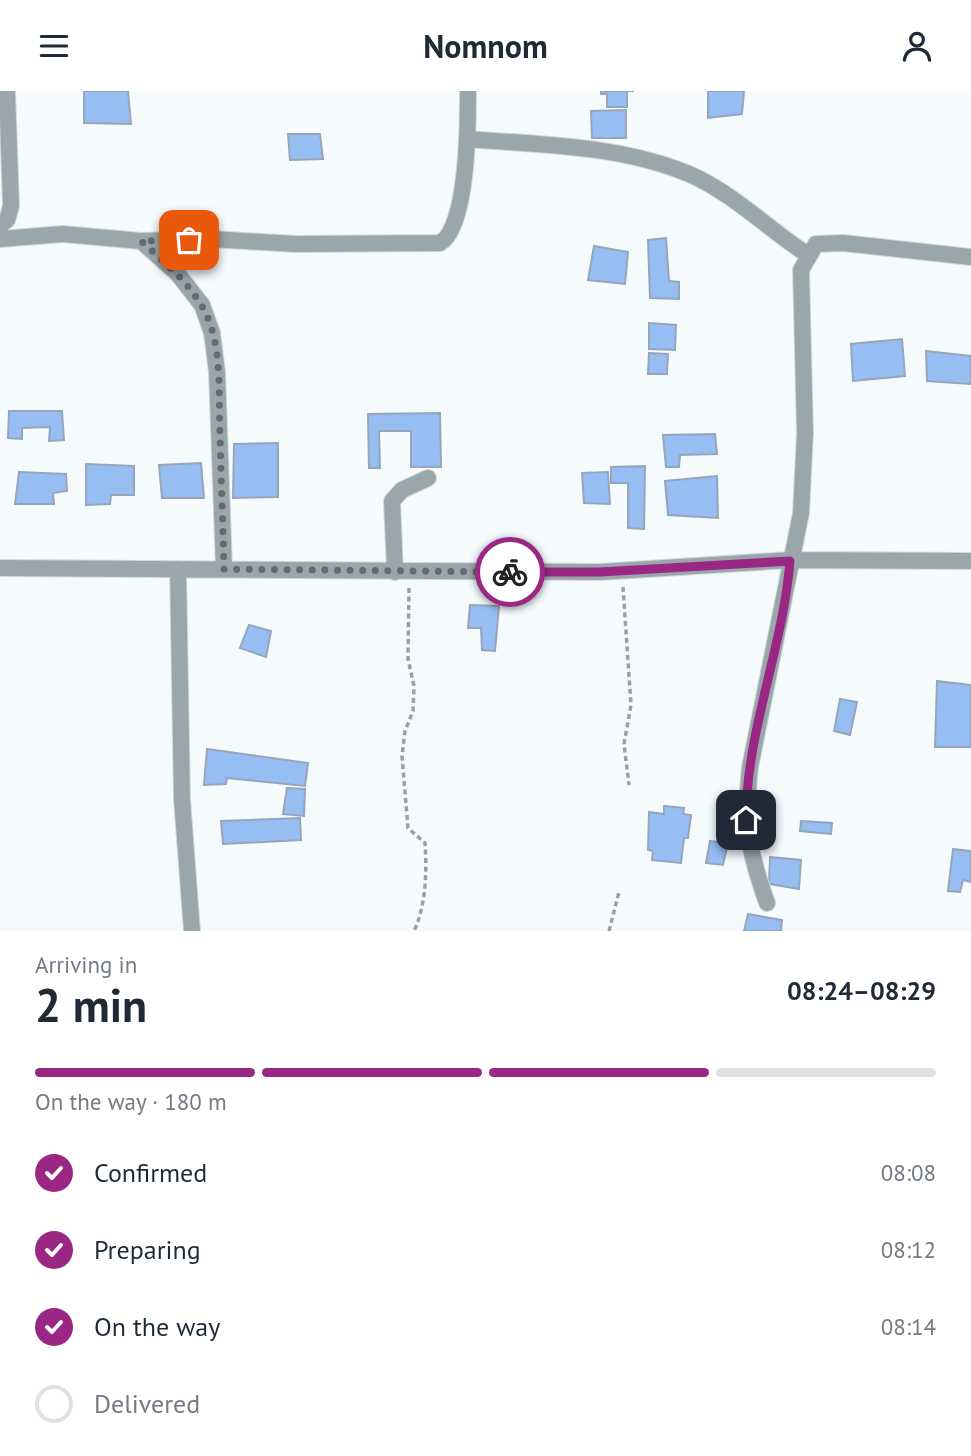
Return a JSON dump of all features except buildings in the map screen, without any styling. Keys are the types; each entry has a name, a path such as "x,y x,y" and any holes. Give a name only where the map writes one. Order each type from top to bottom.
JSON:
{"street":[{"path":"0,226 7,220 11,207 4,162 7,91"},
{"path":"0,239 63,234 141,241 212,239 295,244 440,243 448,239 453,230 465,172 468,91"},
{"path":"467,139 591,148 650,160 690,174 732,198 775,234 808,254"},
{"path":"141,241 177,273 202,305 212,333 218,372 224,569"},
{"path":"767,903 750,856 746,801 750,767 801,513 804,474 801,270 816,244 843,243 971,257"},
{"path":"403,572 392,501 402,490 428,478"},
{"path":"0,568 622,571 790,561 971,561"},
{"path":"178,569 182,785 192,931"}],"path":[{"path":"622,571 631,705 624,744 629,785"},
{"path":"403,572 408,659 414,686 413,711 405,731 402,756 408,828 425,843 426,864 421,913 414,931"},
{"path":"609,931 619,892"}],"way so far":[{"path":"189,240 141,241 177,273 202,305 212,333 218,372 224,569 510,572"}],"route":[{"path":"510,572 600,572 790,561 787,591 750,767 746,820"}]}
